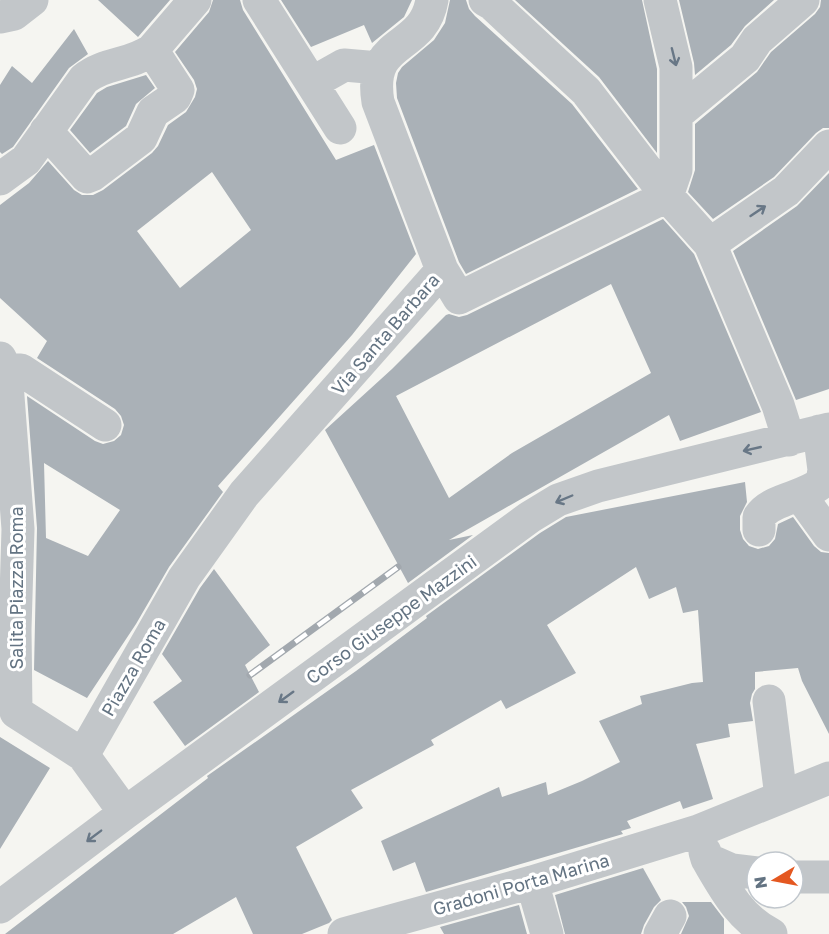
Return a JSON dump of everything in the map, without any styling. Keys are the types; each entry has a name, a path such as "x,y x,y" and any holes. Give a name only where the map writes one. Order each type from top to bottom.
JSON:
{"street":[{"path":"0,17 14,14 32,0"},
{"path":"0,179 26,160 84,79 106,66 134,61 152,50 195,0"},
{"path":"260,0 340,128"},
{"path":"312,83 344,65 379,68 382,60 389,53 420,29 427,20 432,0"},
{"path":"485,0 586,91 667,196 710,244 778,405 812,433 824,477 818,486 761,513 759,530"},
{"path":"677,114 745,58 757,40 803,0"},
{"path":"442,270 459,298 667,196 676,170 676,67 661,1"},
{"path":"46,131 87,177 141,138 153,112 175,97 178,90 152,50"},
{"name":"Via Santa Barbara","path":"184,578 244,494 442,270 378,102 376,89 379,68"},
{"path":"710,244 786,192 829,146"},
{"path":"3,364 21,370 105,425"},
{"name":"Salita Piazza Roma","path":"3,364 6,437 18,529 15,628 8,714"},
{"name":"Corso Giuseppe Mazzini","path":"0,907 530,517 558,500 598,486 812,433"},
{"path":"800,495 829,535"},
{"name":"Piazza Roma","path":"83,755 184,578"},
{"path":"768,701 780,797"},
{"path":"8,714 83,755 125,813"},
{"name":"Gradoni Porta Marina","path":"344,934 385,929 532,882 702,845 780,797 829,778"},
{"path":"702,845 732,870 745,872"},
{"path":"702,845 731,899 746,917 771,934"},
{"path":"805,877 829,877"},
{"path":"532,882 547,934"}],"building":[{"path":"98,0 170,0 138,37"},
{"path":"213,0 240,0 243,10 336,160 374,145 416,254 352,335 218,486 223,492 169,567 136,624 87,698 34,670 37,528 27,396 103,444 114,441 121,435 124,425 115,409 37,358 47,341 0,298 0,205 29,183 48,161 74,190 82,195 93,195 152,153 168,125 186,112 195,97 197,89 194,80 175,52 209,12","holes":["212,172 251,230 180,288 137,231","44,463 120,510 88,556 46,538"]},
{"path":"281,0 412,0 404,17 372,43 364,25 311,47"},
{"path":"450,0 466,0 475,16 572,104 638,189 466,274 459,262 397,98 396,83 402,67 434,40 445,23"},
{"path":"515,0 642,0 657,69 657,153 599,77"},
{"path":"679,0 774,0 745,26 731,45 695,75"},
{"path":"821,0 829,0 829,128 823,128 816,133 774,177 713,219 688,192 695,170 695,124 757,72 771,52 815,14 820,7"},
{"path":"74,29 88,54 69,68 13,147 2,154 0,152 0,85 12,66 32,83"},
{"path":"146,75 155,88 136,104 126,126 90,153 70,130 97,93 107,87"},
{"path":"829,173 829,389 796,400 733,251 797,206"},
{"path":"663,219 694,254 761,412 680,441 669,415 449,540 473,535 408,583 325,430 392,369 446,315 459,317","holes":["611,284 651,373 512,453 449,498 396,396"]},
{"path":"745,482 747,502 740,516 740,530 749,546 758,549 769,546 775,539 778,524 793,517 814,546 821,552 829,553 829,734 802,681 798,668 755,672 755,689 750,703 753,721 728,724 730,737 696,744 713,799 683,809 680,801 627,821 631,828 621,831 623,834 426,892 415,862 393,871 381,841 499,787 502,797 546,782 548,795 582,781 620,762 599,721 642,704 640,696 703,682 698,610 683,613 676,587 649,599 636,567 547,625 576,673 506,709 501,700 431,740 434,745 351,790 363,808 296,847 332,920 329,923 302,934 253,934 236,897 173,934 5,934 208,778 207,776 356,671 427,618 426,616 540,533 566,517"},
{"path":"214,569 270,645 245,665 259,692 185,746 153,702 182,681 162,654 200,588"},
{"path":"0,737 50,768 0,849"},
{"path":"643,868 661,900 654,907 641,934 565,934 555,895"},
{"path":"682,902 711,902 724,919 724,934 681,934 689,916"},
{"path":"519,905 527,934 444,934 440,927"}],"railway":[{"path":"250,675 398,567"}]}
